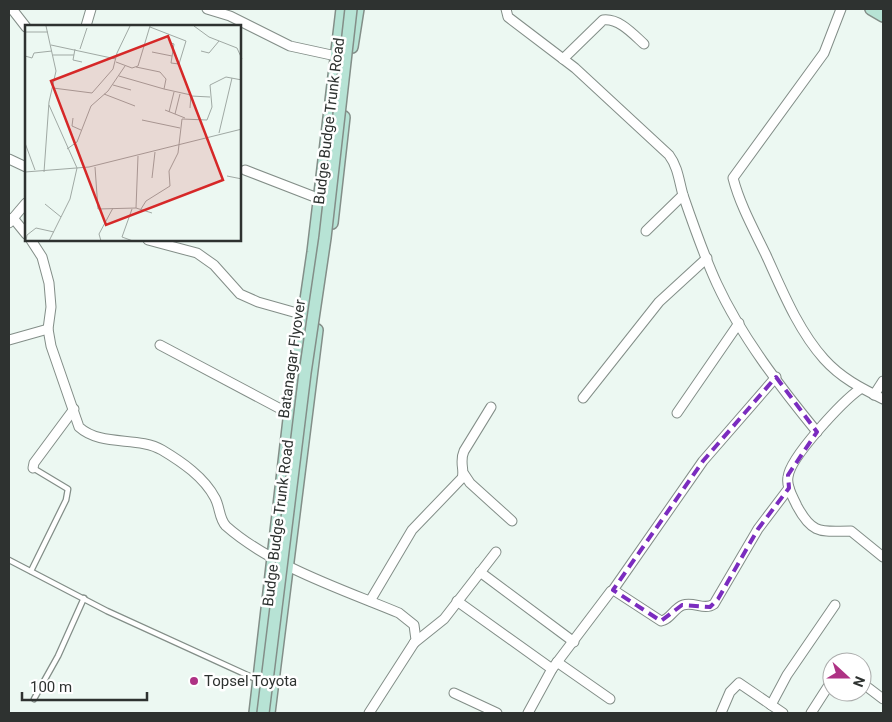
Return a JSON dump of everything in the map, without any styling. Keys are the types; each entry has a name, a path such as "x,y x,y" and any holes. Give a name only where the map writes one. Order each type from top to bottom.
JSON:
{"street":[{"path":"12,9 25,25"},
{"path":"86,25 91,9"},
{"path":"207,9 230,16 290,46 336,56"},
{"name":"Budge Budge Trunk Road","path":"255,713 290,414 320,199 342,9"},
{"name":"Batanagar Flyover","path":"263,713 305,373 324,238 351,9"},
{"name":"Budge Budge Trunk Road","path":"269,713 358,9"},
{"path":"506,9 508,17 563,59 669,155 674,163 683,195 717,284 739,323 817,432"},
{"path":"841,9 824,53 733,178 738,196 798,322 823,358 860,389 883,399"},
{"path":"871,9 883,16"},
{"path":"563,59 603,20 610,19 619,23 644,44"},
{"path":"9,159 25,167"},
{"path":"245,170 320,199"},
{"path":"646,232 683,195"},
{"path":"25,204 11,220 25,233"},
{"path":"33,241 42,257 49,283 52,308 48,329 59,373 74,409 77,422 82,430 108,438 156,447 190,469 206,484 215,497 223,522 288,566 399,613 414,625 416,632 414,643"},
{"path":"152,241 197,253 214,265 240,294 258,302 304,315"},
{"path":"583,398 659,302 707,258"},
{"path":"676,413 739,323"},
{"path":"9,340 48,329"},
{"path":"160,345 290,414"},
{"path":"528,713 554,665 574,642 612,590 703,461 776,377"},
{"path":"874,395 883,381"},
{"path":"860,389 829,416 817,432 788,475 789,488 799,509 813,526 827,533 850,531 883,557"},
{"path":"491,407 461,459 464,474 470,484 512,521"},
{"path":"33,468 34,463 74,409"},
{"path":"370,601 412,530 464,474"},
{"path":"612,590 661,621 666,620 682,606 710,607 718,600 758,529 789,488"},
{"path":"369,713 414,643 444,619 496,552"},
{"path":"480,572 574,642"},
{"path":"458,601 554,665 610,699"},
{"path":"771,705 791,668 835,605"},
{"path":"720,713 730,692 739,682 783,713"},
{"path":"872,691 883,699"},
{"path":"454,693 497,713"},
{"path":"811,713 822,696"}],"lane":[{"path":"32,571 66,500 68,489 33,468"},
{"path":"9,560 84,598 258,680"},
{"path":"34,699 58,656 84,598"}],"highlighted area":[{"path":"776,377 817,432 788,475 789,488 758,529 718,599 710,607 682,605 661,621 613,590 703,461"}],"place":[{"name":"Topsel Toyota","path":"194,681"}]}
